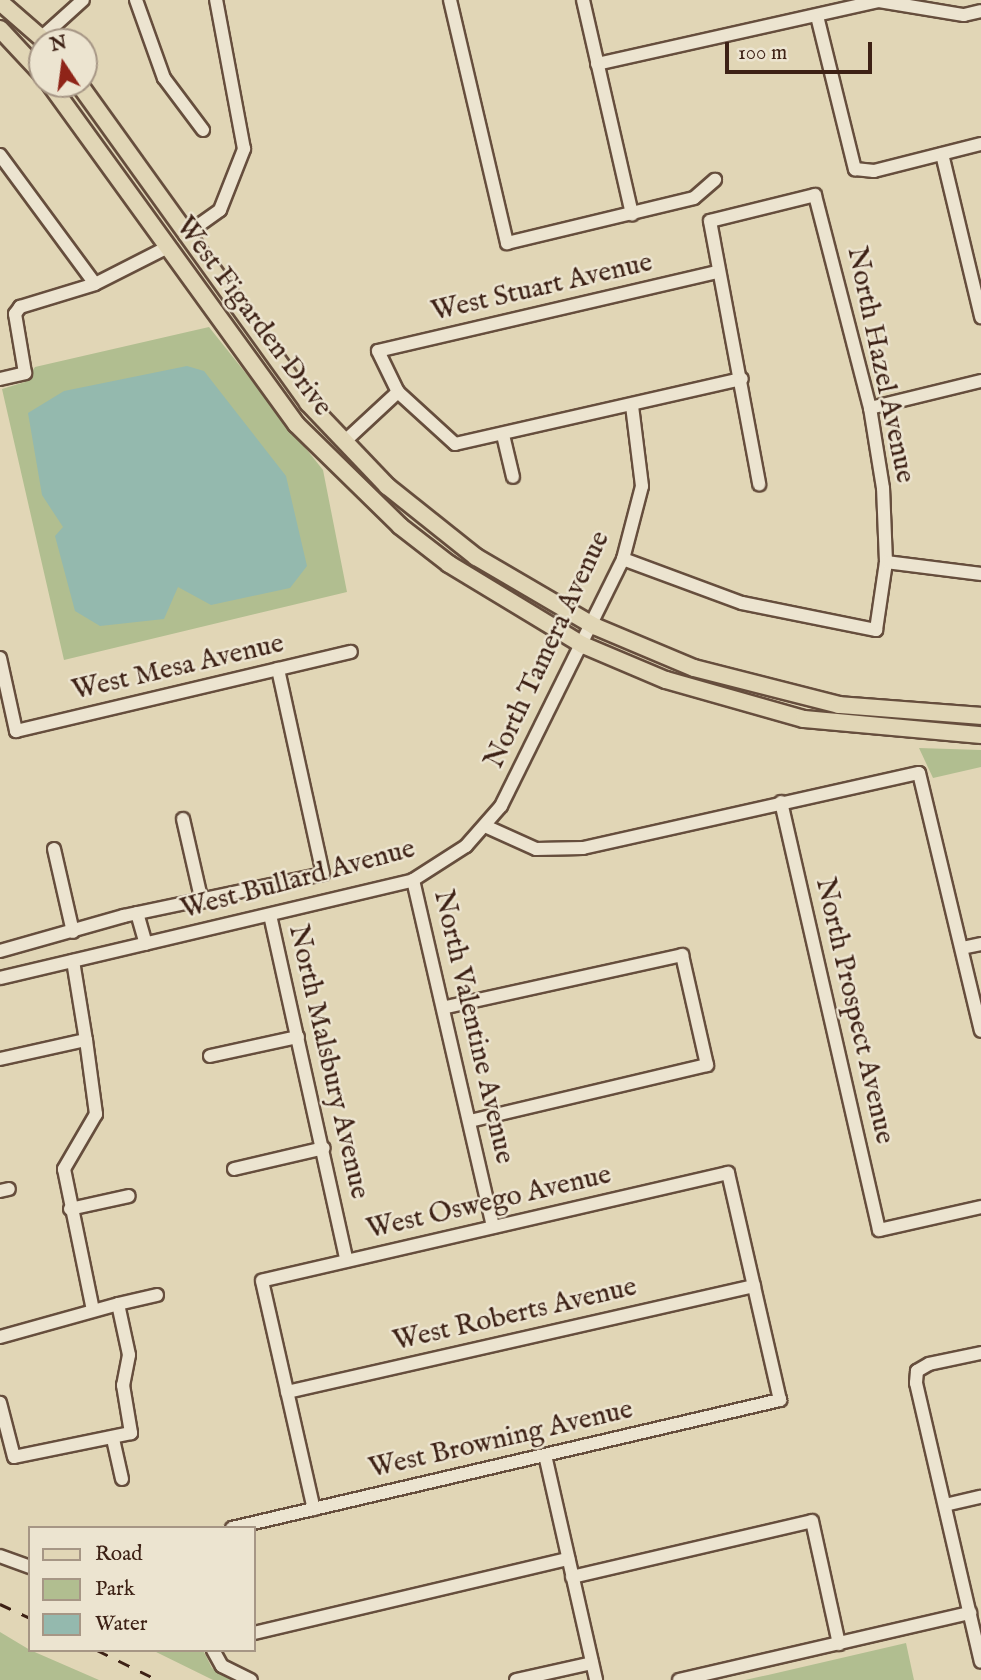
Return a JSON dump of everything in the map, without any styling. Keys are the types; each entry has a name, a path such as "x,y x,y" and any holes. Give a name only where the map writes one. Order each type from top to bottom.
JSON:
{"main road":[{"path":"0,2 30,28"},
{"path":"0,29 28,59"},
{"name":"West Figarden Drive","path":"60,98 255,372 331,461 449,564 583,645 667,680 804,719 981,735"},
{"name":"West Figarden Drive","path":"89,98 208,271 344,442 466,550 594,626 694,668 793,694 895,712 981,716"},
{"path":"146,218 158,217 185,235"},
{"path":"168,247 181,249 208,271"}],"street":[{"path":"56,28 83,0"},
{"path":"136,0 164,78 204,130"},
{"path":"185,235 220,210 244,149 216,0"},
{"path":"450,0 507,243 694,198 715,180"},
{"path":"583,0 632,214"},
{"path":"597,64 879,1 964,15 981,11"},
{"path":"817,16 855,169 942,154 981,144"},
{"path":"942,154 981,317"},
{"path":"0,155 95,284"},
{"path":"0,178 12,170"},
{"name":"North Hazel Avenue","path":"624,559 742,603 876,630 886,562 870,408 815,195 710,221 717,272"},
{"path":"0,379 25,373 15,314 95,284 168,247"},
{"path":"717,272 742,379 759,484"},
{"name":"West Stuart Avenue","path":"398,392 378,351 717,272"},
{"path":"344,442 398,392 456,444 742,379"},
{"path":"870,408 981,381"},
{"name":"North Tamera Avenue","path":"485,826 594,626 624,559 642,486 632,406"},
{"path":"503,435 513,477"},
{"path":"886,562 981,574"},
{"name":"West Mesa Avenue","path":"0,658 16,731 351,652"},
{"name":"West Bullard Avenue","path":"0,951 137,913 202,902 323,874 278,669"},
{"path":"485,826 515,843 558,851 919,773 981,1031"},
{"name":"North Prospect Avenue","path":"781,802 879,1230 981,1207"},
{"path":"183,819 202,902"},
{"name":"West Bullard Avenue","path":"0,978 413,880 442,865 485,826"},
{"path":"54,849 72,932"},
{"name":"North Valentine Avenue","path":"413,880 446,1007 493,1227"},
{"path":"137,913 146,944"},
{"name":"North Malsbury Avenue","path":"270,915 348,1261"},
{"path":"962,948 981,944"},
{"path":"446,1007 682,955 708,1065 471,1121"},
{"path":"73,961 96,1114 64,1169 70,1209 93,1310"},
{"path":"210,1056 298,1037"},
{"path":"0,1059 86,1040"},
{"path":"234,1169 324,1148"},
{"name":"West Oswego Avenue","path":"287,1392 262,1281 728,1173 754,1286"},
{"path":"70,1209 129,1196"},
{"name":"West Roberts Avenue","path":"287,1392 754,1286"},
{"name":"West Browning Avenue","path":"241,1526 780,1400 754,1286"},
{"path":"0,1337 157,1295"},
{"path":"0,1403 14,1457 131,1433 123,1385 129,1355 118,1304"},
{"path":"981,1353 917,1371 981,1662"},
{"path":"287,1392 314,1509"},
{"path":"113,1438 122,1479"},
{"path":"545,1455 596,1680"},
{"path":"945,1505 981,1497"},
{"path":"572,1577 812,1521 839,1644"},
{"path":"0,1556 28,1566"},
{"path":"256,1633 568,1559"},
{"path":"679,1680 970,1613"},
{"path":"214,1652 222,1666 251,1680"},
{"path":"516,1680 592,1663"}],"green space":[{"path":"209,327 323,470 347,592 64,660 2,389 25,382 35,367"},
{"path":"919,748 981,750 981,767 933,778"},
{"path":"0,1632 28,1649 28,1652 35,1652 99,1680 0,1680"},
{"path":"906,1643 914,1680 745,1680 768,1675"},
{"path":"156,1652 204,1652 212,1668 234,1680 213,1680"}],"water":[{"path":"187,366 204,371 286,476 307,566 290,588 211,605 178,587 164,619 100,626 75,611 55,536 63,527 42,495 28,413 64,391"}],"railway":[{"path":"0,1604 28,1617"},
{"path":"101,1652 158,1680"}]}
